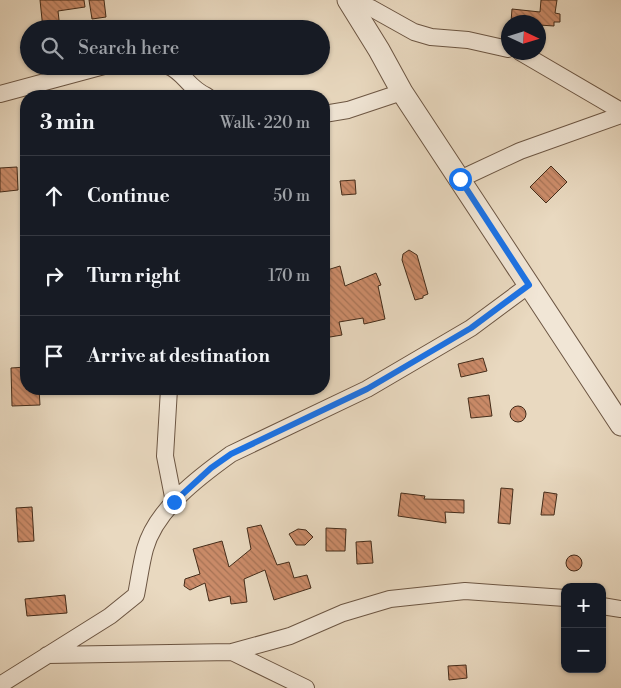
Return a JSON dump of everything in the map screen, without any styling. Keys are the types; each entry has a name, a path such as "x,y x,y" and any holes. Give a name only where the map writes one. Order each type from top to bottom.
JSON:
{"street":[{"path":"348,0 371,8 414,32 431,37 468,40 501,47"},
{"path":"348,0 402,92 621,425"},
{"path":"534,60 621,111"},
{"path":"0,94 71,75"},
{"path":"181,75 195,90"},
{"path":"330,113 348,110 402,92"},
{"path":"460,179 520,151 621,115"},
{"path":"0,685 45,654 110,616 136,595 145,548 156,524 174,502 211,468 231,454 367,389 471,328 529,285"},
{"path":"169,395 166,456 174,502"},
{"path":"45,654 232,652 290,636 343,613 390,599 465,591 561,598"},
{"path":"606,607 621,609"},
{"path":"232,652 306,688"}],"building":[{"path":"40,0 84,0 85,7 58,11 59,20 42,20"},
{"path":"89,0 104,0 106,17 92,19"},
{"path":"541,0 557,0 555,13 560,14 560,22 554,22 554,26 546,25 546,15 512,15 512,9 540,12"},
{"path":"551,166 567,182 546,203 530,187"},
{"path":"17,167 18,190 0,192 0,168"},
{"path":"355,180 356,194 342,195 340,181"},
{"path":"409,250 417,255 428,294 423,296 423,298 415,300 402,260 403,254"},
{"path":"340,266 345,286 376,273 381,285 378,286 385,319 364,324 363,318 339,322 342,335 330,337 330,269"},
{"path":"483,358 487,371 461,377 458,364"},
{"path":"20,367 20,395 39,395 40,405 12,406 11,368"},
{"path":"489,395 492,416 471,418 468,398"},
{"path":"515,406 521,406 526,411 524,420 515,422 510,417 510,411"},
{"path":"501,488 513,489 510,524 498,523"},
{"path":"544,492 557,494 554,515 541,515"},
{"path":"401,493 425,496 424,499 464,500 464,513 445,512 446,523 398,516"},
{"path":"32,507 34,541 18,542 16,508"},
{"path":"261,525 277,565 289,562 294,578 307,575 311,588 274,600 265,570 244,579 247,602 231,604 230,596 209,601 205,583 190,590 184,586 185,579 200,574 193,549 222,541 229,567 251,549 247,528"},
{"path":"326,528 346,529 345,551 326,551"},
{"path":"298,529 306,530 313,537 305,545 296,545 289,534"},
{"path":"371,541 373,563 357,564 356,542"},
{"path":"574,555 580,557 582,563 580,569 574,571 568,569 566,563 568,557"},
{"path":"65,595 67,613 27,616 25,599"},
{"path":"466,665 467,678 449,680 448,666"}],"route":[{"path":"174,502 211,468 231,454 367,389 471,328 529,285 460,179"}]}
